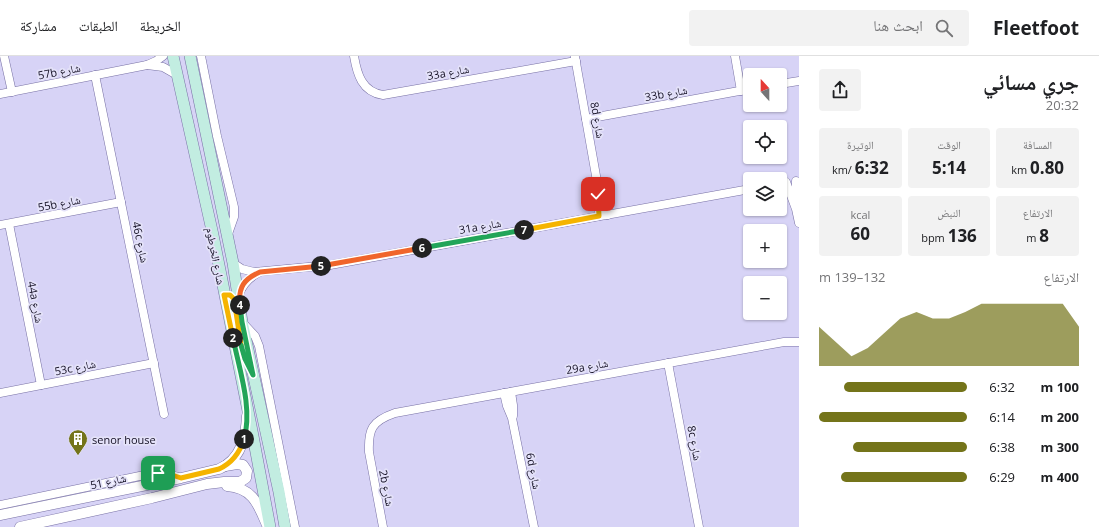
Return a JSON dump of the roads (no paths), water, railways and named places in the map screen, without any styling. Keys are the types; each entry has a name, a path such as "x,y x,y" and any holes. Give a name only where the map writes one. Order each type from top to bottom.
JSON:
{"main road":[{"name":"شارع الخرطوم","path":"173,56 192,136 247,406 269,527"},
{"name":"شارع الخرطوم","path":"190,56 228,234 239,294 242,322 279,492 285,527"},
{"path":"224,295 230,295 234,299 240,343 253,375"}],"street":[{"path":"4,56 12,92"},
{"name":"57b شارع","path":"0,94 147,65 163,56"},
{"path":"201,56 217,136 234,207 234,217 228,234"},
{"name":"33a شارع","path":"354,56 361,80 372,92 383,95 575,58"},
{"path":"735,56 741,91"},
{"name":"8d شارع","path":"575,58 598,187 599,216"},
{"name":"57b شارع","path":"147,65 163,67 177,75"},
{"name":"46c شارع","path":"95,76 164,414"},
{"path":"787,83 799,80"},
{"name":"33b شارع","path":"586,119 741,91"},
{"path":"787,182 797,180 796,209 799,223"},
{"name":"8d شارع","path":"598,187 608,214"},
{"name":"31a شارع","path":"233,263 248,271 260,272 330,265 743,190"},
{"path":"787,191 796,209"},
{"name":"55b شارع","path":"0,225 121,202"},
{"name":"44a شارع","path":"9,224 42,385"},
{"path":"239,294 241,288 249,278 260,272"},
{"path":"242,322 255,336 259,346 295,527"},
{"name":"29a شارع","path":"784,342 799,336"},
{"name":"29a شارع","path":"370,425 378,415 386,412 395,413 784,342 799,342"},
{"name":"53c شارع","path":"0,393 154,363"},
{"name":"8c شارع","path":"668,363 699,527"},
{"name":"6d شارع","path":"507,392 513,405 512,418 534,527"},
{"name":"شارع 51","path":"2,517 181,478 225,466 240,451 243,444 246,430 247,406"},
{"name":"2b شارع","path":"370,425 365,432 364,440 369,452 383,527"},
{"path":"20,527 158,497 207,484 240,482 246,478 247,471 243,466 237,464 225,466"},
{"path":"0,505 154,473 166,473 181,478"},
{"path":"207,484 214,486 236,487 249,494 257,502 269,527"}],"place":[{"name":"senor house","path":"78,456"}]}
